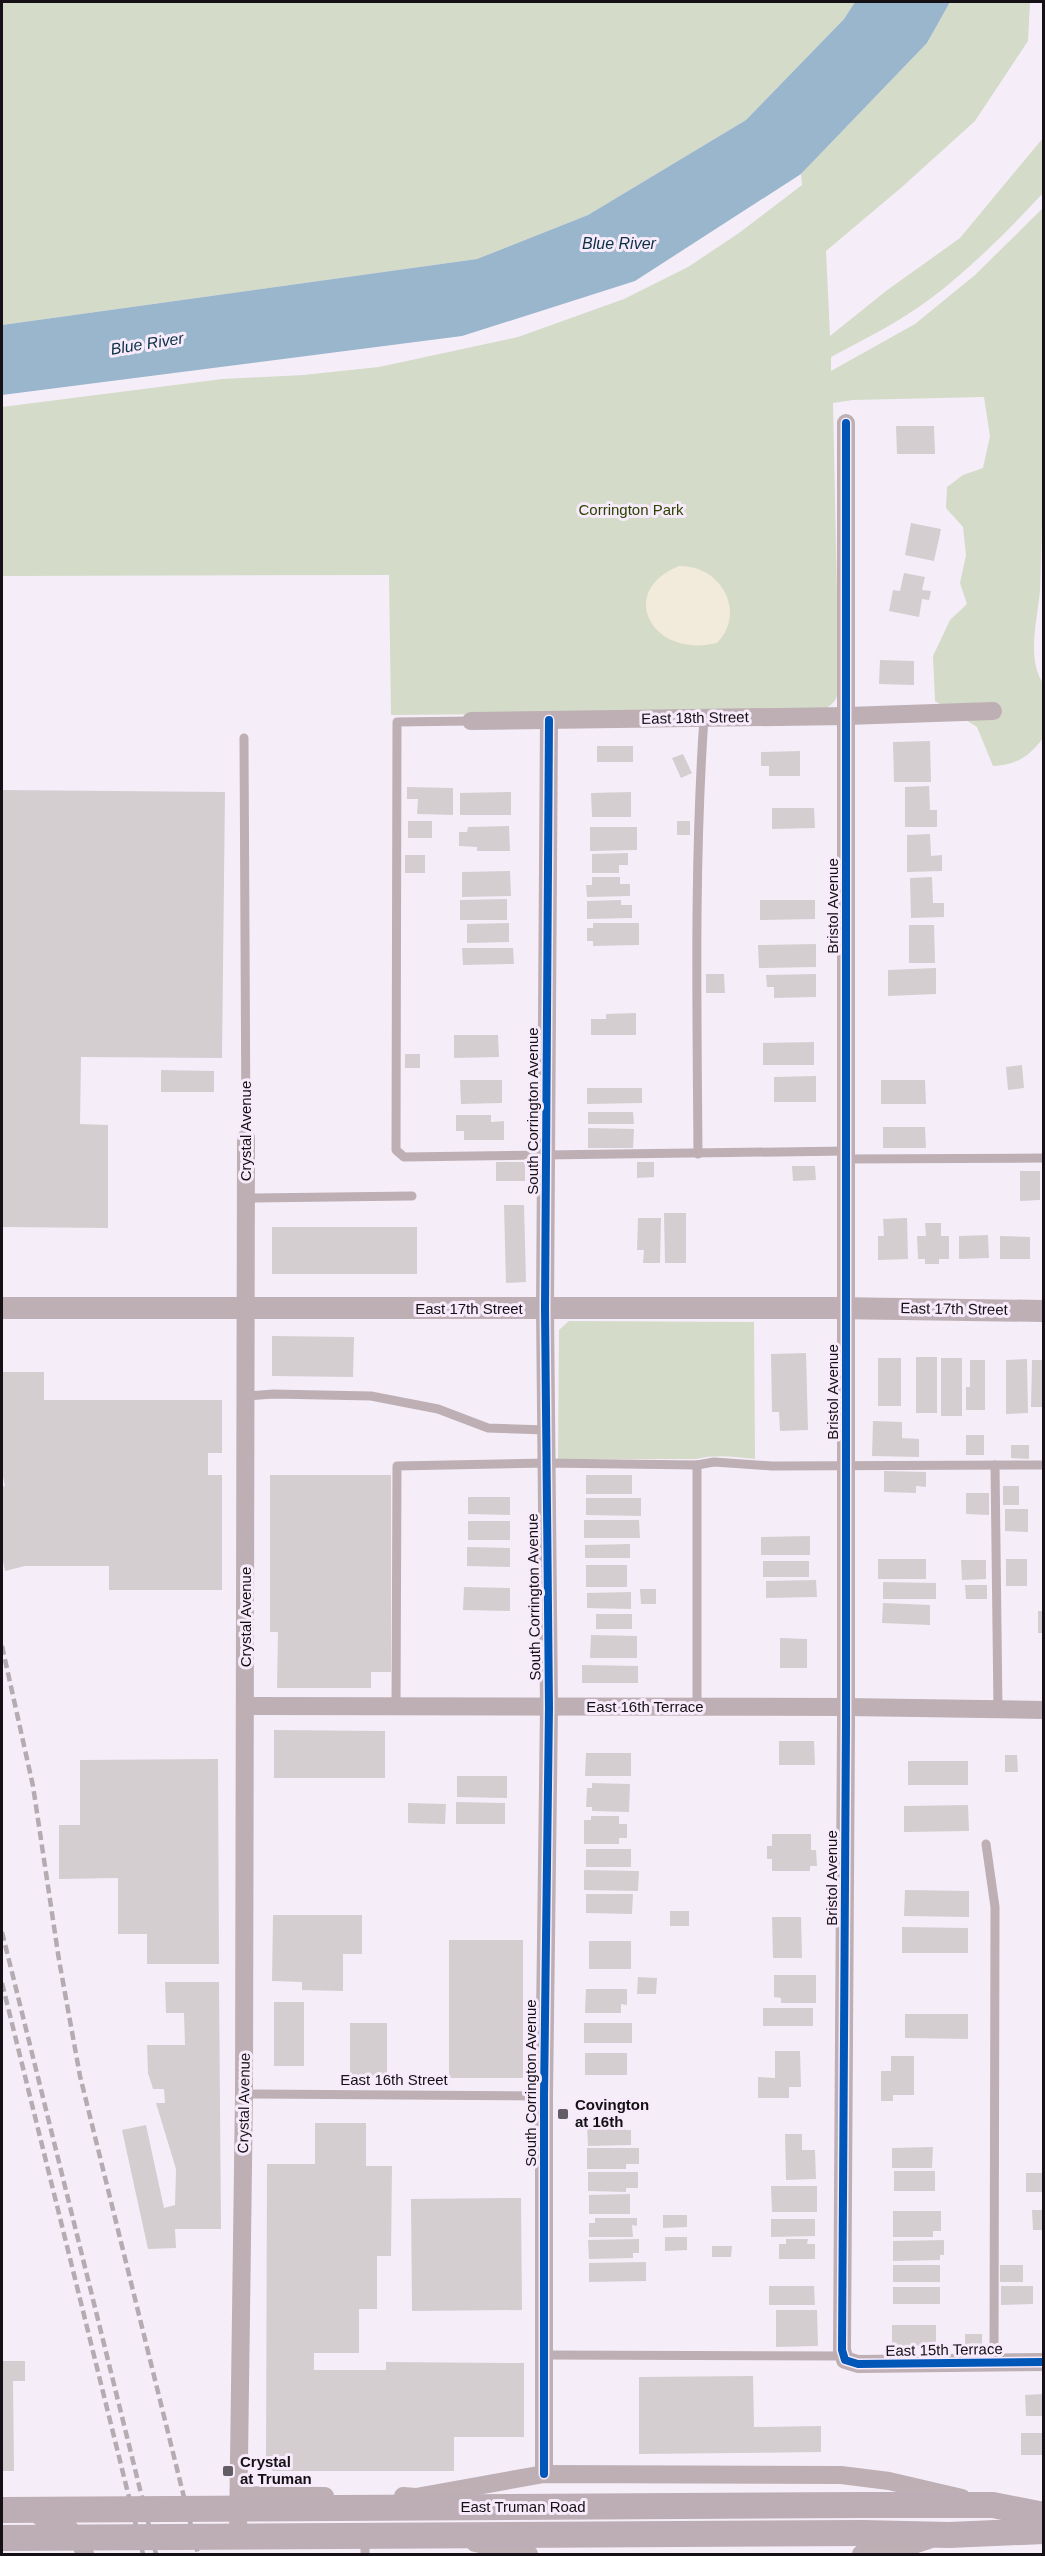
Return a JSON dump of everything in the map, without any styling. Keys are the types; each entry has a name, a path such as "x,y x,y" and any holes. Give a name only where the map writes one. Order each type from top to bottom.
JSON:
{"main road":[{"name":"East Truman Road","path":"2,2510 993,2505 1044,2514"},
{"name":"East Truman Road","path":"2,2538 862,2544 949,2535 1044,2531"}],"street":[{"name":"Bristol Avenue","path":"844,2358 846,423"},
{"name":"East 18th Street","path":"471,722 847,716 993,711"},
{"name":"South Corrington Avenue","path":"544,2474 544,2096 549,1707 545,1310 549,720"},
{"name":"Crystal Avenue","path":"246,1138 244,2094 238,2534 365,2532"},
{"name":"East 17th Street","path":"2,1308 545,1310 846,1308 1044,1311"},
{"name":"East 16th Terrace","path":"246,1706 846,1707 1044,1710"},
{"name":"East 15th Terrace","path":"844,2358 858,2364 1044,2362"},
{"path":"239,2495 416,2497 544,2474 841,2475 889,2481 993,2505"},
{"path":"2,2518 48,2517 69,2526 86,2554"},
{"path":"365,2532 419,2531 529,2554"}],"lane":[{"path":"698,1154 697,909 699,799 704,718"},
{"name":"East 18th Street","path":"471,722 397,722 396,1150 404,1156 546,1156"},
{"name":"Crystal Avenue","path":"244,738 246,1138"},
{"path":"546,1156 698,1154 1044,1158"},
{"path":"246,1198 412,1196"},
{"path":"247,1396 273,1394 371,1396 438,1409 488,1428 546,1430"},
{"path":"396,1706 397,1466 546,1463 697,1465 714,1462 772,1466 1044,1465"},
{"path":"697,1465 697,1707"},
{"path":"995,1465 998,1709"},
{"path":"986,1844 994,1907 994,2362"},
{"name":"East 16th Street","path":"244,2094 544,2096"},
{"path":"544,2355 844,2358"},
{"path":"365,2532 366,2554"}],"green space":[{"path":"2,2 855,2 844,19 746,120 588,215 477,259 2,325"},
{"name":"Corrington Park","path":"950,2 1030,2 1028,41 975,121 826,251 830,336 886,291 960,238 1043,138 1044,192 989,248 930,299 894,323 831,357 831,371 915,324 975,275 1043,208 1043,495 1040,590 1034,650 1038,673 1043,683 1043,738 1021,759 1009,764 993,766 977,727 935,701 933,656 950,620 967,604 960,583 966,555 963,527 946,508 947,487 963,475 983,468 990,436 984,397 853,400 833,403 839,686 834,702 821,711 391,715 389,575 2,576 2,407 222,379 303,375 379,367 518,337 624,299 688,267 739,233 802,185 801,174 927,43"},
{"path":"569,1321 754,1322 755,1459 718,1456 696,1459 558,1459 559,1330"}],"sand":[{"path":"679,566 707,573 725,592 730,618 726,631 717,643 694,645 674,641 659,632 650,620 646,606 649,591 660,577"}],"water":[{"name":"Blue River","path":"855,2 950,2 927,43 801,174 635,281 462,336 2,395 2,325 477,259 588,215 746,120 844,19"}],"building":[{"path":"896,426 934,426 935,454 897,454"},
{"path":"911,523 941,529 934,561 905,555"},
{"path":"904,573 925,577 922,590 931,591 929,600 922,599 919,617 889,611 893,590 900,591"},
{"path":"880,660 914,661 914,685 879,684"},
{"path":"930,741 931,782 894,782 893,742"},
{"path":"597,746 633,746 633,762 597,762"},
{"path":"800,751 800,776 769,776 769,766 761,766 761,752"},
{"path":"683,754 692,773 681,778 672,758"},
{"path":"929,786 930,810 937,810 937,827 905,827 905,787"},
{"path":"407,787 453,788 453,815 417,814 418,799 407,799"},
{"path":"2,790 225,792 222,1058 81,1057 80,1124 108,1125 108,1228 2,1227"},
{"path":"511,792 511,815 460,815 460,793"},
{"path":"631,792 631,817 592,817 591,793"},
{"path":"772,808 814,808 815,828 772,829"},
{"path":"408,821 432,821 432,838 408,838"},
{"path":"677,821 690,821 690,835 677,835"},
{"path":"509,826 510,851 477,851 477,847 459,846 459,832 467,832 468,827"},
{"path":"590,827 637,827 637,850 590,851"},
{"path":"930,834 931,856 942,855 942,871 907,872 907,835"},
{"path":"628,853 628,865 619,865 619,873 592,873 592,854"},
{"path":"405,855 425,855 425,873 405,873"},
{"path":"510,871 511,896 462,897 462,872"},
{"path":"592,877 620,877 620,884 630,884 630,896 587,897 586,885 592,885"},
{"path":"932,877 933,903 944,903 944,917 911,918 910,878"},
{"path":"507,899 507,920 460,920 460,900"},
{"path":"621,900 621,905 632,905 632,918 587,919 587,901"},
{"path":"760,900 815,900 815,919 760,920"},
{"path":"509,923 509,942 467,943 467,924"},
{"path":"593,923 639,923 639,945 593,946 593,941 587,941 587,928 593,928"},
{"path":"909,925 934,925 935,963 909,963"},
{"path":"816,944 816,967 759,968 758,945"},
{"path":"462,948 513,948 514,964 463,965"},
{"path":"936,968 936,994 888,996 888,970"},
{"path":"706,974 724,974 725,993 706,993"},
{"path":"816,974 816,997 774,998 774,987 767,987 766,975"},
{"path":"636,1013 636,1035 591,1035 591,1019 606,1019 606,1014"},
{"path":"454,1035 498,1035 499,1057 454,1058"},
{"path":"814,1042 814,1065 763,1065 763,1043"},
{"path":"405,1054 420,1054 420,1068 405,1068"},
{"path":"1022,1065 1024,1088 1008,1090 1006,1067"},
{"path":"161,1070 214,1071 214,1092 161,1092"},
{"path":"816,1076 816,1102 774,1102 774,1077"},
{"path":"460,1080 502,1080 502,1103 461,1104"},
{"path":"881,1080 925,1080 926,1104 881,1104"},
{"path":"587,1088 642,1088 642,1103 587,1104"},
{"path":"588,1112 633,1112 634,1124 588,1124"},
{"path":"456,1115 491,1115 491,1122 504,1121 504,1140 464,1140 464,1131 456,1131"},
{"path":"883,1127 925,1127 926,1148 883,1148"},
{"path":"588,1128 634,1129 633,1148 588,1148"},
{"path":"496,1162 525,1162 525,1181 496,1181"},
{"path":"637,1162 654,1162 654,1177 637,1178"},
{"path":"792,1166 815,1166 816,1180 793,1181"},
{"path":"1020,1171 1040,1171 1040,1200 1020,1201"},
{"path":"504,1205 524,1205 526,1282 506,1283"},
{"path":"664,1213 686,1213 686,1263 665,1263"},
{"path":"638,1218 661,1218 660,1263 643,1263 644,1250 637,1250"},
{"path":"907,1218 908,1259 878,1260 878,1236 884,1236 883,1219"},
{"path":"925,1223 941,1223 941,1236 949,1236 949,1259 939,1259 939,1264 925,1264 925,1259 918,1259 917,1236 926,1236"},
{"path":"272,1227 417,1227 417,1274 272,1274"},
{"path":"988,1235 989,1258 959,1259 959,1236"},
{"path":"1000,1236 1030,1237 1030,1259 1000,1259"},
{"path":"272,1336 354,1337 353,1377 272,1376"},
{"path":"806,1353 808,1430 780,1431 779,1412 772,1412 771,1354"},
{"path":"916,1357 937,1357 937,1413 916,1413"},
{"path":"878,1358 901,1358 901,1406 878,1406"},
{"path":"941,1358 962,1358 962,1416 941,1416"},
{"path":"1027,1359 1028,1413 1006,1414 1006,1360"},
{"path":"970,1360 985,1360 985,1410 966,1410 966,1387 970,1387"},
{"path":"1032,1360 1044,1360 1044,1407 1031,1407"},
{"path":"2,1372 44,1372 44,1400 222,1400 222,1453 208,1453 208,1475 222,1475 222,1590 109,1590 109,1566 25,1566 5,1571 2,1555 2,1487 5,1486 2,1472"},
{"path":"873,1421 902,1422 902,1438 919,1439 919,1457 872,1456"},
{"path":"966,1435 984,1435 984,1455 966,1455"},
{"path":"1011,1445 1029,1445 1029,1459 1011,1458"},
{"path":"884,1471 926,1472 926,1487 916,1486 916,1493 884,1492"},
{"path":"270,1475 391,1475 391,1672 371,1672 371,1688 277,1688 278,1632 270,1632"},
{"path":"586,1475 632,1475 632,1494 586,1494"},
{"path":"1003,1486 1019,1486 1019,1505 1003,1505"},
{"path":"966,1493 989,1493 989,1515 966,1514"},
{"path":"468,1497 510,1497 510,1515 468,1514"},
{"path":"586,1498 641,1498 641,1516 586,1515"},
{"path":"1005,1509 1028,1509 1028,1532 1005,1531"},
{"path":"584,1520 639,1520 640,1538 584,1538"},
{"path":"468,1521 510,1521 510,1540 468,1540"},
{"path":"810,1536 810,1555 761,1555 761,1537"},
{"path":"630,1544 630,1558 585,1558 585,1545"},
{"path":"467,1547 510,1548 510,1567 467,1566"},
{"path":"878,1559 926,1559 926,1579 878,1579"},
{"path":"1006,1559 1027,1559 1027,1586 1006,1586"},
{"path":"961,1560 986,1560 986,1579 962,1580"},
{"path":"763,1561 809,1561 809,1577 763,1577"},
{"path":"586,1565 627,1565 627,1587 586,1587"},
{"path":"816,1580 817,1597 766,1598 766,1581"},
{"path":"883,1582 936,1583 936,1599 883,1599"},
{"path":"965,1585 987,1585 987,1599 966,1599"},
{"path":"464,1587 510,1588 510,1611 463,1610"},
{"path":"640,1589 656,1589 656,1604 641,1604"},
{"path":"631,1592 631,1609 587,1608 587,1593"},
{"path":"883,1603 930,1605 930,1625 882,1623"},
{"path":"1038,1611 1044,1611 1044,1633 1038,1633"},
{"path":"596,1614 632,1614 632,1629 596,1629"},
{"path":"591,1635 637,1636 637,1658 590,1658"},
{"path":"780,1638 807,1639 807,1668 780,1668"},
{"path":"582,1665 638,1666 638,1683 582,1683"},
{"path":"274,1730 385,1731 385,1778 274,1778"},
{"path":"779,1741 814,1741 815,1765 779,1765"},
{"path":"586,1753 631,1753 631,1776 585,1776"},
{"path":"1005,1755 1017,1755 1018,1772 1005,1772"},
{"path":"218,1759 219,1964 147,1964 147,1934 118,1934 118,1878 59,1879 59,1825 80,1825 80,1760"},
{"path":"908,1761 968,1761 968,1785 908,1785"},
{"path":"457,1776 507,1776 507,1798 457,1797"},
{"path":"592,1783 630,1784 629,1812 592,1811 592,1807 586,1807 587,1788 592,1788"},
{"path":"456,1802 505,1803 505,1824 456,1824"},
{"path":"408,1803 446,1804 445,1824 408,1823"},
{"path":"968,1805 969,1831 904,1832 904,1806"},
{"path":"591,1816 619,1816 619,1824 627,1824 627,1838 619,1838 619,1844 584,1844 584,1820 591,1820"},
{"path":"772,1834 811,1834 811,1850 816,1850 817,1866 810,1866 810,1871 772,1871 772,1859 767,1859 767,1846 772,1846"},
{"path":"586,1849 631,1849 631,1867 586,1867"},
{"path":"584,1870 639,1871 638,1891 584,1890"},
{"path":"905,1890 969,1891 969,1917 904,1916"},
{"path":"586,1894 633,1894 632,1914 586,1913"},
{"path":"670,1911 689,1911 689,1926 670,1926"},
{"path":"273,1915 362,1915 362,1954 343,1954 343,1991 302,1990 302,1982 272,1981"},
{"path":"772,1917 801,1917 802,1958 773,1958"},
{"path":"902,1927 968,1928 968,1953 902,1953"},
{"path":"449,1940 523,1940 523,2078 449,2078"},
{"path":"589,1941 631,1941 631,1969 589,1969"},
{"path":"774,1975 816,1975 816,2003 781,2003 781,1998 774,1997"},
{"path":"638,1977 657,1978 656,1994 637,1994"},
{"path":"165,1982 219,1982 221,2229 175,2229 176,2248 148,2249 122,2130 146,2125 164,2208 175,2205 176,2169 156,2103 165,2103 164,2089 153,2089 148,2073 147,2045 185,2045 184,2013 166,2013"},
{"path":"586,1989 627,1989 627,2005 621,2004 621,2013 585,2013"},
{"path":"274,2002 304,2002 304,2066 274,2066"},
{"path":"763,2008 813,2008 813,2026 763,2026"},
{"path":"905,2014 968,2014 968,2039 905,2038"},
{"path":"350,2023 387,2023 387,2078 350,2078"},
{"path":"584,2023 632,2023 632,2043 584,2043"},
{"path":"775,2051 800,2051 801,2087 789,2087 789,2098 758,2098 758,2077 775,2078"},
{"path":"585,2053 627,2053 627,2075 585,2075"},
{"path":"891,2056 914,2056 914,2095 893,2095 893,2101 881,2101 881,2071 891,2071"},
{"path":"315,2123 366,2123 366,2166 392,2166 391,2256 377,2256 377,2309 359,2309 359,2353 314,2353 314,2370 386,2370 386,2362 524,2363 524,2437 454,2437 454,2471 273,2471 266,2465 267,2164 315,2164"},
{"path":"625,2124 625,2130 631,2130 631,2145 588,2146 587,2125"},
{"path":"785,2134 802,2134 802,2150 815,2150 816,2179 786,2180"},
{"path":"933,2147 932,2168 892,2168 892,2148"},
{"path":"587,2148 639,2148 639,2164 626,2164 626,2169 587,2169"},
{"path":"894,2171 935,2171 935,2191 894,2191"},
{"path":"588,2172 638,2172 638,2188 626,2188 626,2192 588,2191"},
{"path":"1026,2173 1044,2173 1044,2192 1026,2192"},
{"path":"771,2186 817,2186 817,2212 772,2212"},
{"path":"630,2194 630,2214 589,2214 589,2195"},
{"path":"521,2198 522,2310 412,2311 411,2199"},
{"path":"1032,2210 1044,2210 1044,2230 1033,2230"},
{"path":"893,2211 941,2211 941,2231 933,2231 933,2237 893,2237"},
{"path":"663,2215 687,2215 687,2227 663,2228"},
{"path":"595,2218 637,2218 637,2226 632,2225 633,2237 589,2237 589,2223 595,2223"},
{"path":"771,2219 815,2219 815,2236 771,2237"},
{"path":"665,2237 687,2237 687,2250 665,2251"},
{"path":"639,2239 639,2253 633,2253 633,2258 589,2259 588,2240"},
{"path":"786,2239 808,2239 807,2244 815,2244 815,2259 779,2259 779,2244 786,2244"},
{"path":"944,2240 944,2255 940,2255 940,2260 893,2261 893,2241"},
{"path":"712,2246 732,2246 731,2257 712,2257"},
{"path":"646,2262 646,2281 589,2282 589,2263"},
{"path":"893,2265 940,2265 940,2282 893,2282"},
{"path":"1000,2265 1023,2265 1023,2282 1000,2282"},
{"path":"769,2286 814,2286 815,2305 769,2305"},
{"path":"1001,2286 1033,2286 1033,2304 1001,2305"},
{"path":"893,2287 940,2287 940,2304 893,2304"},
{"path":"776,2310 817,2310 818,2346 776,2347"},
{"path":"892,2325 936,2325 936,2346 892,2346"},
{"path":"965,2334 982,2334 982,2347 965,2348"},
{"path":"2,2361 25,2361 25,2381 13,2381 14,2471 2,2471"},
{"path":"753,2376 754,2427 821,2426 821,2452 639,2454 639,2377"},
{"path":"1044,2394 1044,2416 1026,2416 1025,2395"},
{"path":"1021,2433 1044,2433 1044,2455 1021,2455"}],"railway":[{"path":"2,1646 33,1786 59,1960 80,2076 198,2554"},
{"path":"2,1932 156,2554"},
{"path":"2,1983 143,2554"}],"cycle path":[{"path":"846,423 846,1725 842,2350 845,2360 858,2364 1044,2362"},
{"path":"544,2474 544,2096 549,1707 545,1309 549,720"}],"place":[{"name":"Covington at 16th","path":"563,2114"},
{"name":"Crystal at Truman","path":"228,2471"}]}
